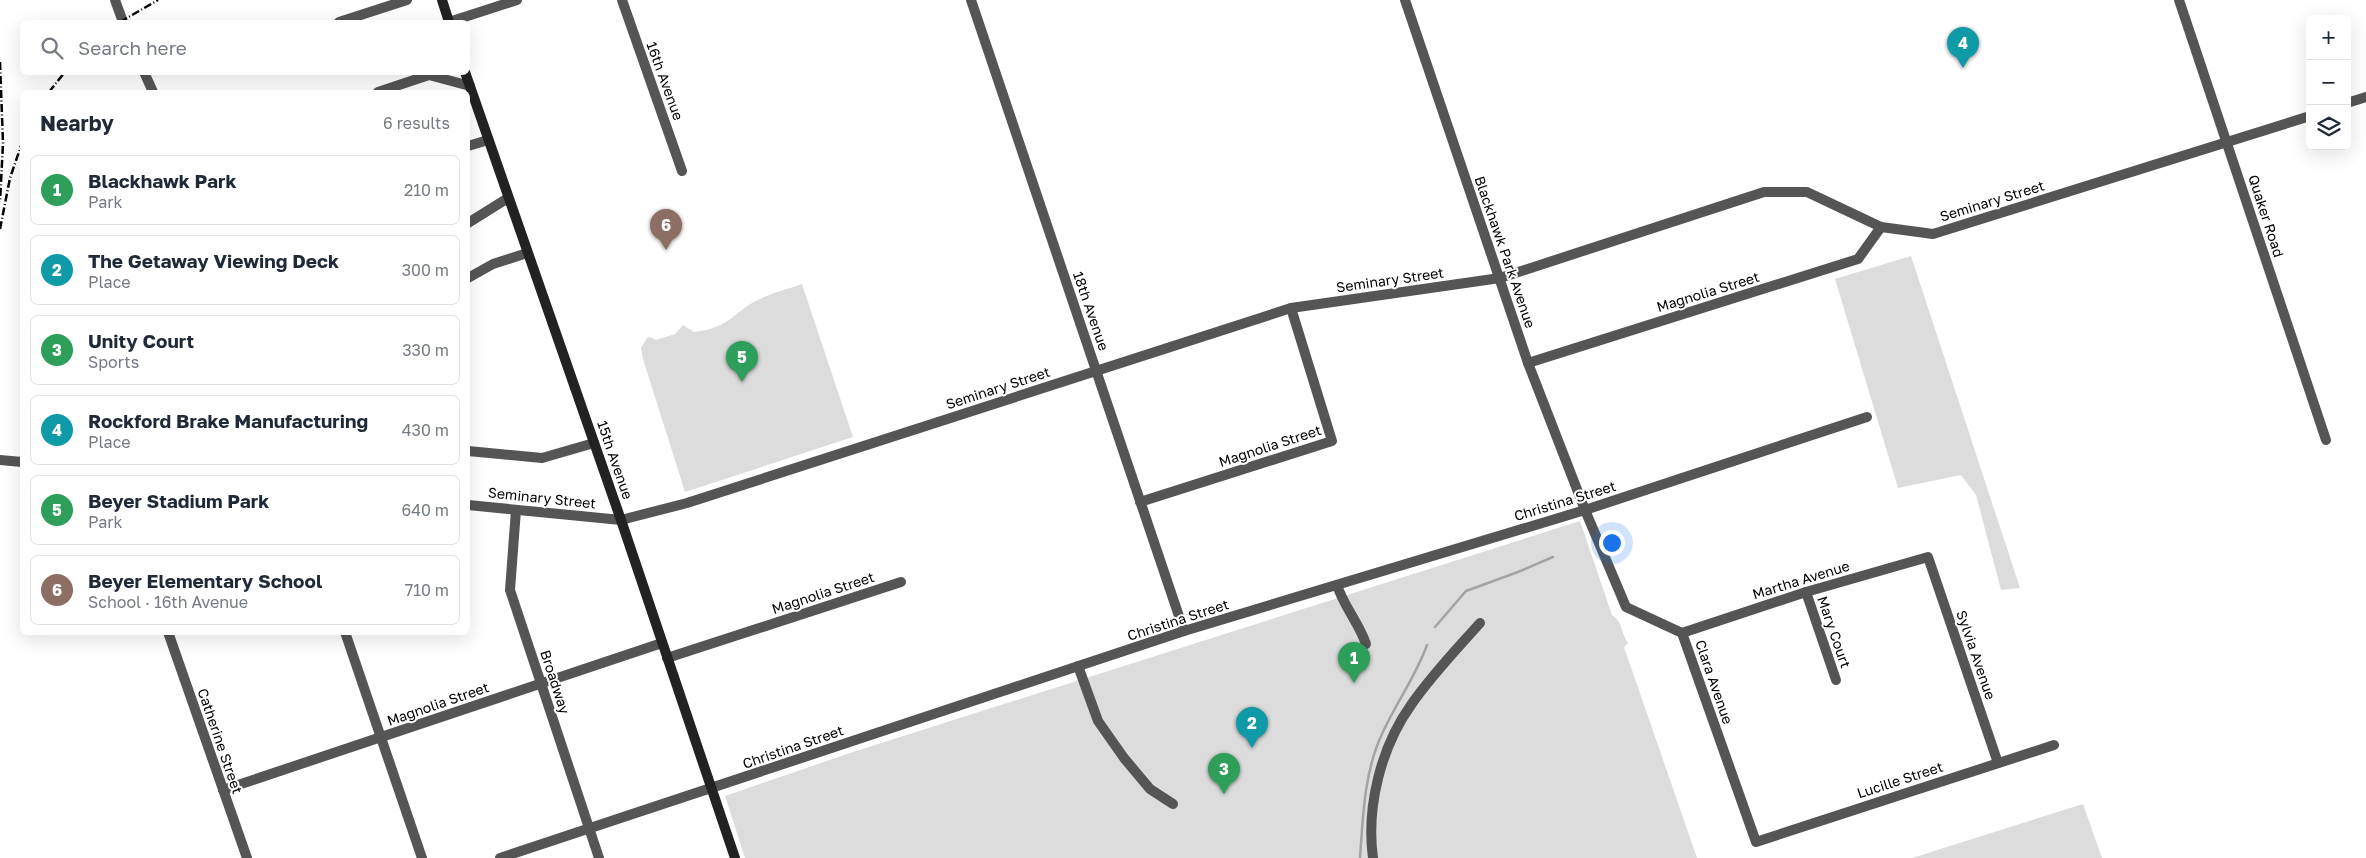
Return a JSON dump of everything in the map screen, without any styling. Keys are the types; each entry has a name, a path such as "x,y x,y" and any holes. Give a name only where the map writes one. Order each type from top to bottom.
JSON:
{"main road":[{"path":"442,0 448,20"},
{"name":"15th Avenue","path":"467,75 621,520 735,858"}],"street":[{"path":"114,0 123,20"},
{"path":"345,20 407,0"},
{"path":"455,20 517,0"},
{"name":"16th Avenue","path":"622,0 682,171"},
{"name":"18th Avenue","path":"971,0 1184,631"},
{"name":"Blackhawk Park Avenue","path":"1406,0 1528,363 1585,510"},
{"name":"Quaker Road","path":"2179,0 2326,440"},
{"path":"145,75 151,90"},
{"path":"384,90 429,75 470,86"},
{"path":"2351,102 2366,97"},
{"name":"Seminary Street","path":"470,505 621,520 687,503 1291,308 1500,278 1764,192 1807,192 1881,227 1933,234 2306,117"},
{"path":"470,145 488,140"},
{"path":"470,222 508,198"},
{"name":"Magnolia Street","path":"1528,363 1858,259 1881,227"},
{"path":"470,277 493,264 527,253"},
{"name":"Magnolia Street","path":"1140,502 1332,441 1291,308"},
{"name":"Christina Street","path":"500,858 1184,631 1585,510 1866,417"},
{"path":"470,451 542,458 594,443"},
{"path":"0,460 20,462"},
{"name":"Broadway","path":"516,510 510,590 599,858"},
{"name":"Clara Avenue","path":"1585,510 1626,607 1682,632 1756,842"},
{"name":"Martha Avenue","path":"1682,632 1806,592 1928,557"},
{"name":"Sylvia Avenue","path":"1928,557 1998,763"},
{"name":"Magnolia Street","path":"667,658 901,582"},
{"path":"1337,585 1343,603 1362,632 1366,644"},
{"name":"Mary Court","path":"1806,592 1836,680"},
{"path":"1373,858 1370,836 1375,795 1389,746 1410,706 1480,623"},
{"name":"Catherine Street","path":"169,635 247,858"},
{"path":"346,635 422,858"},
{"name":"Magnolia Street","path":"222,790 662,643"},
{"path":"1078,666 1098,721 1124,758 1150,789 1173,804"},
{"name":"Lucille Street","path":"1756,842 2054,745"}],"shaded area":[{"path":"1911,256 2020,588 2001,590 1976,495 1961,475 1898,488 1835,279"},
{"path":"802,284 853,437 685,492 641,348 647,338 650,337 656,340 675,334 683,325 694,332 716,327 762,298"},
{"path":"1580,521 1612,615 1620,624 1628,643 1624,647 1697,858 745,858 725,796 850,753"},
{"path":"2083,804 2102,858 1912,858"}],"waterway":[{"path":"1435,627 1466,591 1553,557"},
{"path":"1360,858 1365,795 1371,764 1382,734 1427,645"}],"railway":[{"path":"123,20 158,0"},
{"path":"0,62 3,143 0,202"},
{"path":"51,90 63,75"},
{"path":"0,229 10,178 20,149"}],"place":[{"name":"Rockford Brake Manufacturing","path":"1963,68"},
{"name":"Beyer Elementary School","path":"666,250"},
{"name":"Beyer Stadium Park","path":"742,382"},
{"name":"Blackhawk Park","path":"1354,683"},
{"name":"The Getaway Viewing Deck","path":"1252,748"},
{"name":"Unity Court","path":"1224,794"}]}
